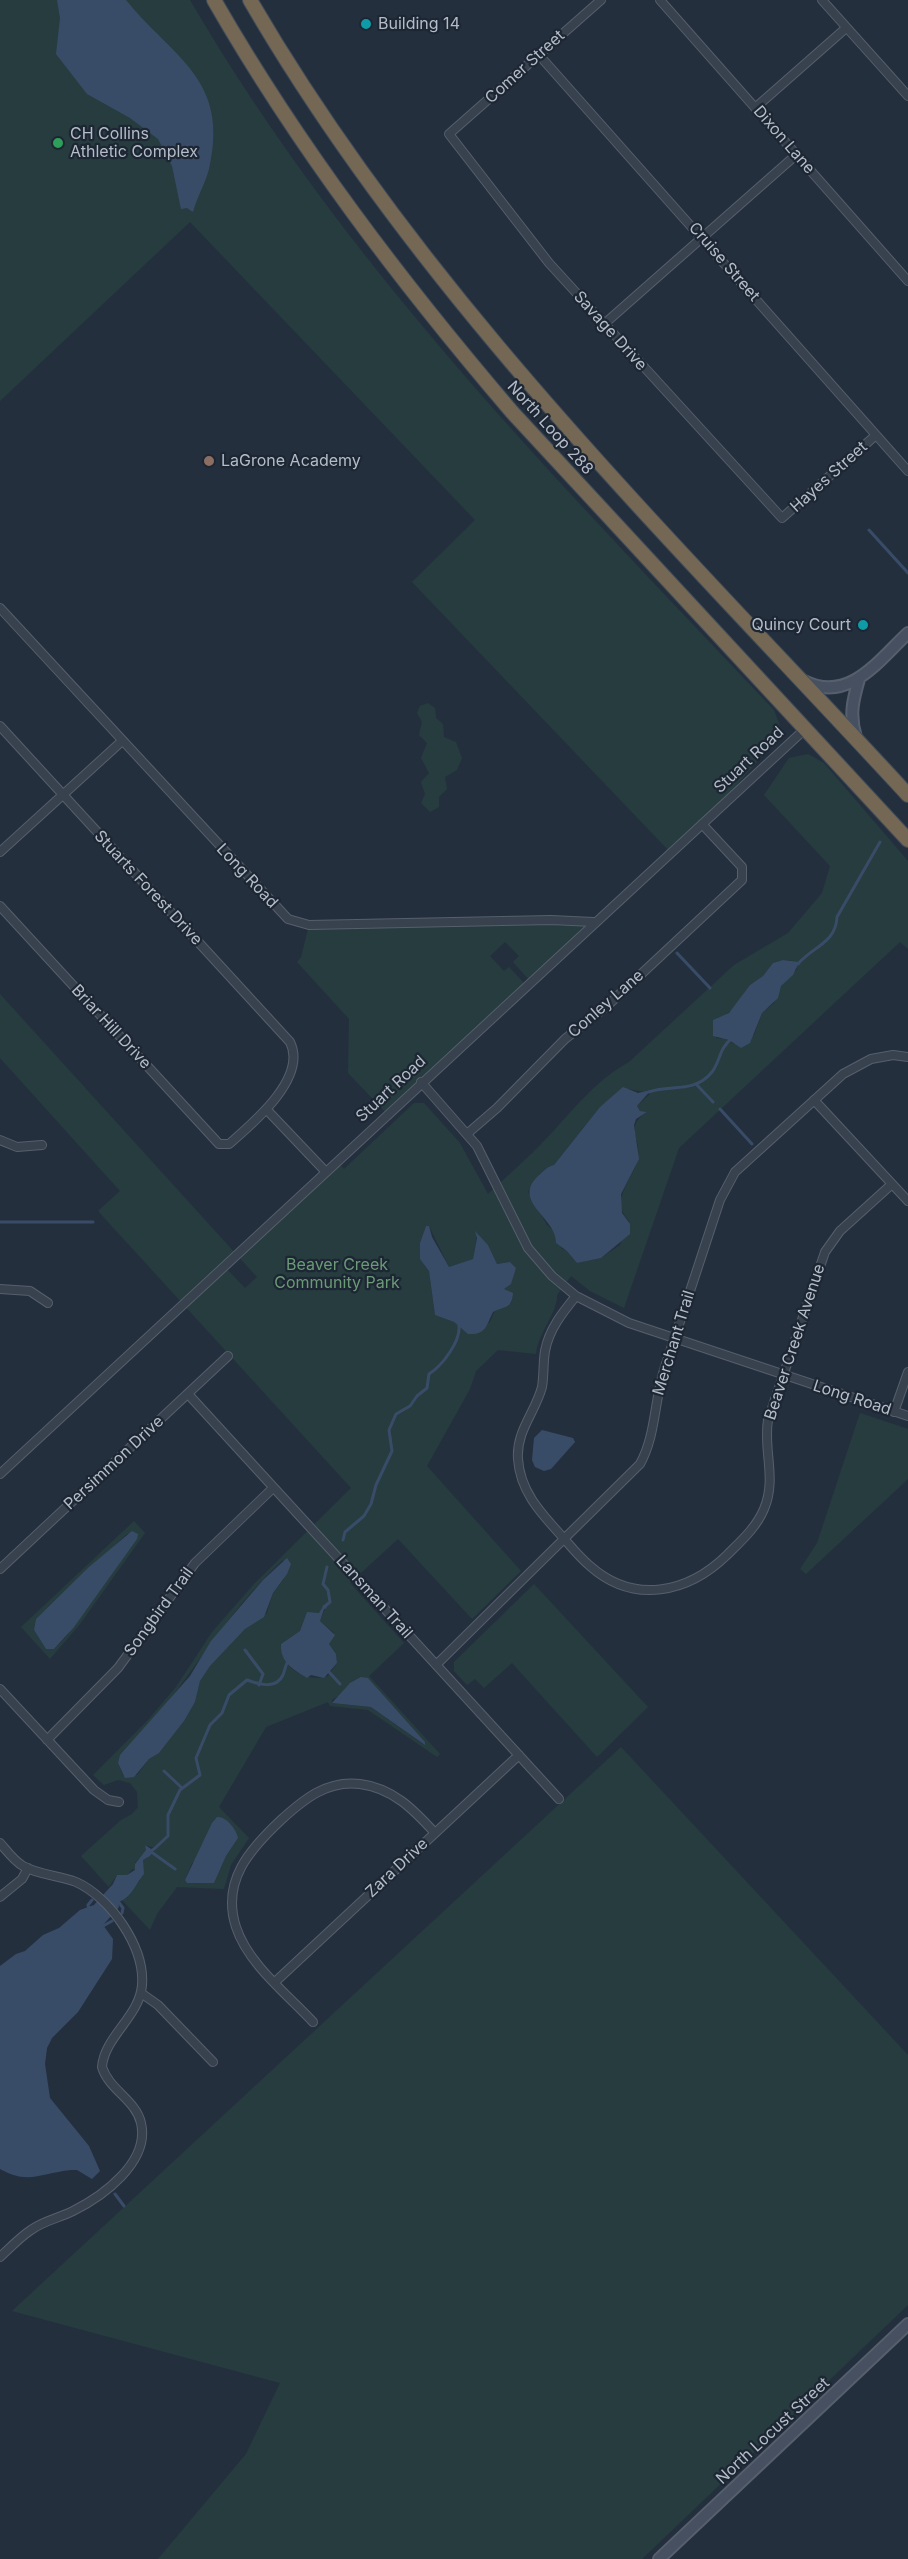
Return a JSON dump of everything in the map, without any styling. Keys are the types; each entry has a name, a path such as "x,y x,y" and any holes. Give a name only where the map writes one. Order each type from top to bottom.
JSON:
{"highway":[{"name":"North Loop 288","path":"213,0 266,87 325,176 387,260 456,346 512,412 908,840"},
{"name":"North Loop 288","path":"250,0 291,69 377,196 478,325 525,381 908,795"},
{"path":"258,0 291,69"}],"main road":[{"path":"802,680 823,689 848,685 859,679 908,633"},
{"path":"856,739 850,721 859,679"},
{"name":"North Locust Street","path":"660,2559 908,2324"}],"street":[{"name":"Comer Street","path":"449,134 601,0"},
{"name":"Dixon Lane","path":"660,0 908,281"},
{"path":"822,0 908,96"},
{"path":"756,108 846,27"},
{"name":"Cruise Street","path":"539,55 908,471"},
{"name":"Savage Drive","path":"449,134 549,263 603,325 782,518"},
{"path":"603,325 796,155"},
{"name":"Hayes Street","path":"782,518 876,435"},
{"name":"Long Road","path":"0,608 275,907 295,922 309,925 551,920 593,922"},
{"name":"Stuarts Forest Drive","path":"0,726 290,1042 294,1052 287,1077 267,1110"},
{"name":"Stuart Road","path":"0,1474 593,922 805,729"},
{"path":"0,852 122,741"},
{"name":"Conley Lane","path":"468,1133 497,1108 565,1039 601,1011 740,883 744,875 739,862 702,824"},
{"name":"Briar Hill Drive","path":"0,906 215,1140 224,1146 229,1144 267,1110"},
{"name":"Merchant Trail","path":"436,1665 634,1472 645,1454 651,1435 657,1391 720,1200 742,1164 850,1069 887,1056 908,1057"},
{"name":"Long Road","path":"422,1082 468,1133 487,1163 516,1228 528,1248 552,1276 576,1296 618,1319 908,1416"},
{"path":"814,1100 908,1201"},
{"path":"267,1110 325,1171"},
{"path":"1,1144 18,1147 42,1145"},
{"name":"Beaver Creek Avenue","path":"576,1296 558,1320 549,1339 541,1390 522,1430 518,1455 520,1472 528,1496 588,1565 603,1576 636,1589 669,1590 710,1570 749,1532 764,1509 770,1480 767,1426 825,1252 840,1232 892,1184"},
{"path":"0,1289 30,1291 48,1303"},
{"name":"Persimmon Drive","path":"0,1569 228,1356"},
{"path":"894,1412 908,1372"},
{"name":"Lansman Trail","path":"188,1394 559,1799"},
{"name":"Songbird Trail","path":"47,1740 118,1668 195,1563 273,1488"},
{"path":"0,1689 98,1794 108,1800 119,1802"},
{"name":"Zara Drive","path":"275,1982 519,1755"},
{"path":"313,2022 246,1948 233,1915 233,1888 246,1856 260,1840 311,1796 331,1786 345,1783 376,1787 396,1796 435,1833"},
{"path":"0,1844 18,1862 28,1868 76,1882 99,1897 129,1934 135,1947 142,1981 141,1993 109,2048 102,2067 110,2084 133,2108 141,2121 142,2136 138,2153 101,2193 73,2211 31,2230 0,2258"},
{"path":"0,1897 20,1882 28,1868"},
{"path":"141,1993 154,2001 213,2062"}],"green space":[{"path":"0,0 190,0 252,99 318,193 388,284 461,372 537,457 774,710 780,726 778,738 702,824 670,852 412,582 475,520 190,222 0,401"},
{"path":"428,703 435,708 436,718 443,724 444,737 456,742 462,758 457,770 445,777 447,789 439,797 439,807 430,812 421,803 425,794 421,782 429,773 421,758 427,743 419,735 422,722 417,713 420,706"},
{"name":"Beaver Creek Community Park","path":"808,754 824,763 908,861 908,949 900,942 679,1148 624,1308 590,1291 571,1276 557,1295 536,1354 498,1350 476,1371 470,1389 427,1466 521,1571 472,1619 398,1539 350,1583 404,1643 369,1676 440,1754 437,1757 368,1710 330,1706 328,1702 266,1727 219,1807 249,1838 231,1865 224,1889 177,1887 157,1914 150,1930 122,1900 127,1898 140,1880 143,1860 150,1856 155,1848 145,1845 147,1850 135,1863 135,1870 132,1869 127,1876 117,1875 109,1887 81,1856 138,1807 137,1792 130,1783 118,1780 104,1785 93,1775 148,1720 176,1687 212,1632 254,1584 351,1488 98,1211 120,1191 0,1058 0,994 236,1254 336,1161 344,1169 414,1103 424,1103 460,1143 488,1194 541,1144 595,1087 629,1062 734,965 788,933 822,893 830,866 764,795 789,758","holes":["784,960 794,961 797,969 781,986 774,1003 762,1013 754,1035 734,1044 725,1039 716,1038 717,1018 735,1008 750,985 763,976 773,963","628,1089 651,1093 637,1106 640,1111 647,1112 636,1124 637,1161 621,1198 623,1213 629,1221 620,1245 601,1258 577,1263 567,1250 562,1249 553,1230 547,1225 528,1192 535,1179 554,1165 600,1107","426,1226 429,1226 449,1267 473,1259 477,1234 488,1245 497,1264 510,1262 516,1268 504,1289 513,1296 511,1303 495,1310 490,1322 471,1334 454,1322 435,1315 429,1271 420,1259 420,1243","236,1254 257,1277 245,1288 224,1266","283,1560 284,1579 273,1593 267,1613 245,1629 210,1666 200,1681 195,1702 184,1721 159,1753 149,1759 137,1775 123,1775 118,1763 127,1749 167,1703 241,1605","326,1606 320,1621 334,1633 329,1644 336,1654 337,1663 328,1676 320,1678 304,1676 290,1667 282,1653 281,1644 300,1631 307,1613 319,1613","368,1678 426,1743 423,1744 371,1707 332,1703 332,1700","238,1838 226,1856 214,1883 187,1883 185,1880 192,1863"]},
{"path":"593,922 530,981 513,962 519,956 505,942 490,956 504,971 509,967 526,985 387,1114 348,1073 349,1019 297,962 301,957 309,925"},
{"path":"860,1413 908,1429 908,1479 806,1574 800,1569 817,1543"},
{"path":"134,1521 145,1533 80,1624 50,1659 21,1627","holes":["127,1534 138,1534 65,1638 54,1649 46,1649 34,1630 36,1619"]},
{"path":"534,1584 648,1707 597,1757 512,1663 484,1688 475,1679 467,1685 454,1671 454,1662"},
{"path":"621,1747 908,2055 908,2305 642,2559 158,2559 246,2454 280,2383 12,2311"}],"water":[{"path":"57,0 126,0 193,72 204,91 212,113 213,138 209,169 193,212 187,208 181,209 172,166 158,139 130,118 87,94 56,54 60,18"},
{"path":"783,960 799,962 793,975 781,986 778,998 762,1013 750,1043 741,1048 729,1040 713,1036 713,1020 729,1013 750,985 763,976 773,963"},
{"path":"623,1087 638,1093 651,1090 637,1106 640,1111 647,1112 636,1119 634,1125 639,1159 621,1194 622,1213 630,1224 630,1234 601,1258 577,1263 556,1243 550,1225 532,1202 531,1185 539,1175 554,1165 600,1107"},
{"path":"426,1226 429,1226 432,1237 449,1267 473,1259 477,1238 475,1231 488,1245 497,1264 510,1262 516,1268 511,1284 504,1289 513,1293 511,1302 506,1307 493,1312 485,1329 479,1333 468,1334 454,1322 435,1315 429,1271 420,1259 420,1243"},
{"path":"542,1430 573,1438 575,1442 551,1469 544,1471 535,1467 532,1460 534,1438"},
{"path":"132,1531 138,1534 137,1539 74,1627 54,1649 46,1649 34,1630 36,1619 89,1567"},
{"path":"287,1558 291,1564 287,1574 273,1593 264,1617 245,1629 210,1666 200,1681 195,1702 184,1721 159,1753 149,1759 134,1777 125,1778 118,1763 120,1755 190,1676 211,1641 263,1580"},
{"path":"324,1605 327,1608 324,1609 320,1621 335,1635 329,1644 336,1654 337,1663 324,1678 311,1675 307,1678 285,1661 281,1644 300,1631 307,1612 319,1613"},
{"path":"361,1677 368,1678 425,1742 425,1745 371,1707 332,1703 350,1683"},
{"path":"217,1817 230,1824 238,1838 226,1856 214,1883 187,1883 185,1880"},
{"path":"145,1845 151,1849 156,1847 150,1856 143,1860 144,1874 130,1894 118,1902 119,1907 103,1925 113,1939 112,1959 78,2012 52,2038 47,2048 45,2064 50,2098 89,2146 100,2171 92,2179 77,2170 60,2171 35,2177 10,2174 0,2169 0,1966 16,1954 25,1951 43,1935 59,1928 80,1910 94,1905 113,1884 117,1875 127,1875 135,1870 135,1864 146,1850"}],"waterway":[{"path":"869,530 908,573"},
{"path":"798,964 828,939 836,926 837,917 880,842"},
{"path":"677,953 710,988"},
{"path":"649,1092 690,1086 705,1079 715,1068 724,1047 731,1039"},
{"path":"696,1084 713,1102"},
{"path":"720,1109 752,1144"},
{"path":"0,1222 93,1222"},
{"path":"343,1540 345,1532 364,1516 371,1504 376,1485 392,1451 389,1430 396,1414 410,1406 427,1388 429,1374 445,1359 454,1345 459,1325"},
{"path":"324,1607 330,1602 328,1590 323,1584 327,1567"},
{"path":"245,1650 263,1674 259,1685"},
{"path":"154,1849 168,1836 168,1815 180,1790 200,1775 196,1758 210,1725 222,1713 229,1695 247,1680 266,1685 276,1683 283,1675 288,1661"},
{"path":"329,1672 340,1684"},
{"path":"164,1771 182,1788"},
{"path":"150,1851 175,1869"},
{"path":"89,1911 88,1905 92,1900"},
{"path":"117,1900 123,1908 122,1913"},
{"path":"100,1925 103,1926 112,1921"},
{"path":"115,2194 124,2206"}],"place":[{"name":"Building 14","path":"366,24"},
{"name":"CH Collins Athletic Complex","path":"58,143"},
{"name":"LaGrone Academy","path":"209,461"},
{"name":"Quincy Court","path":"863,625"}]}
